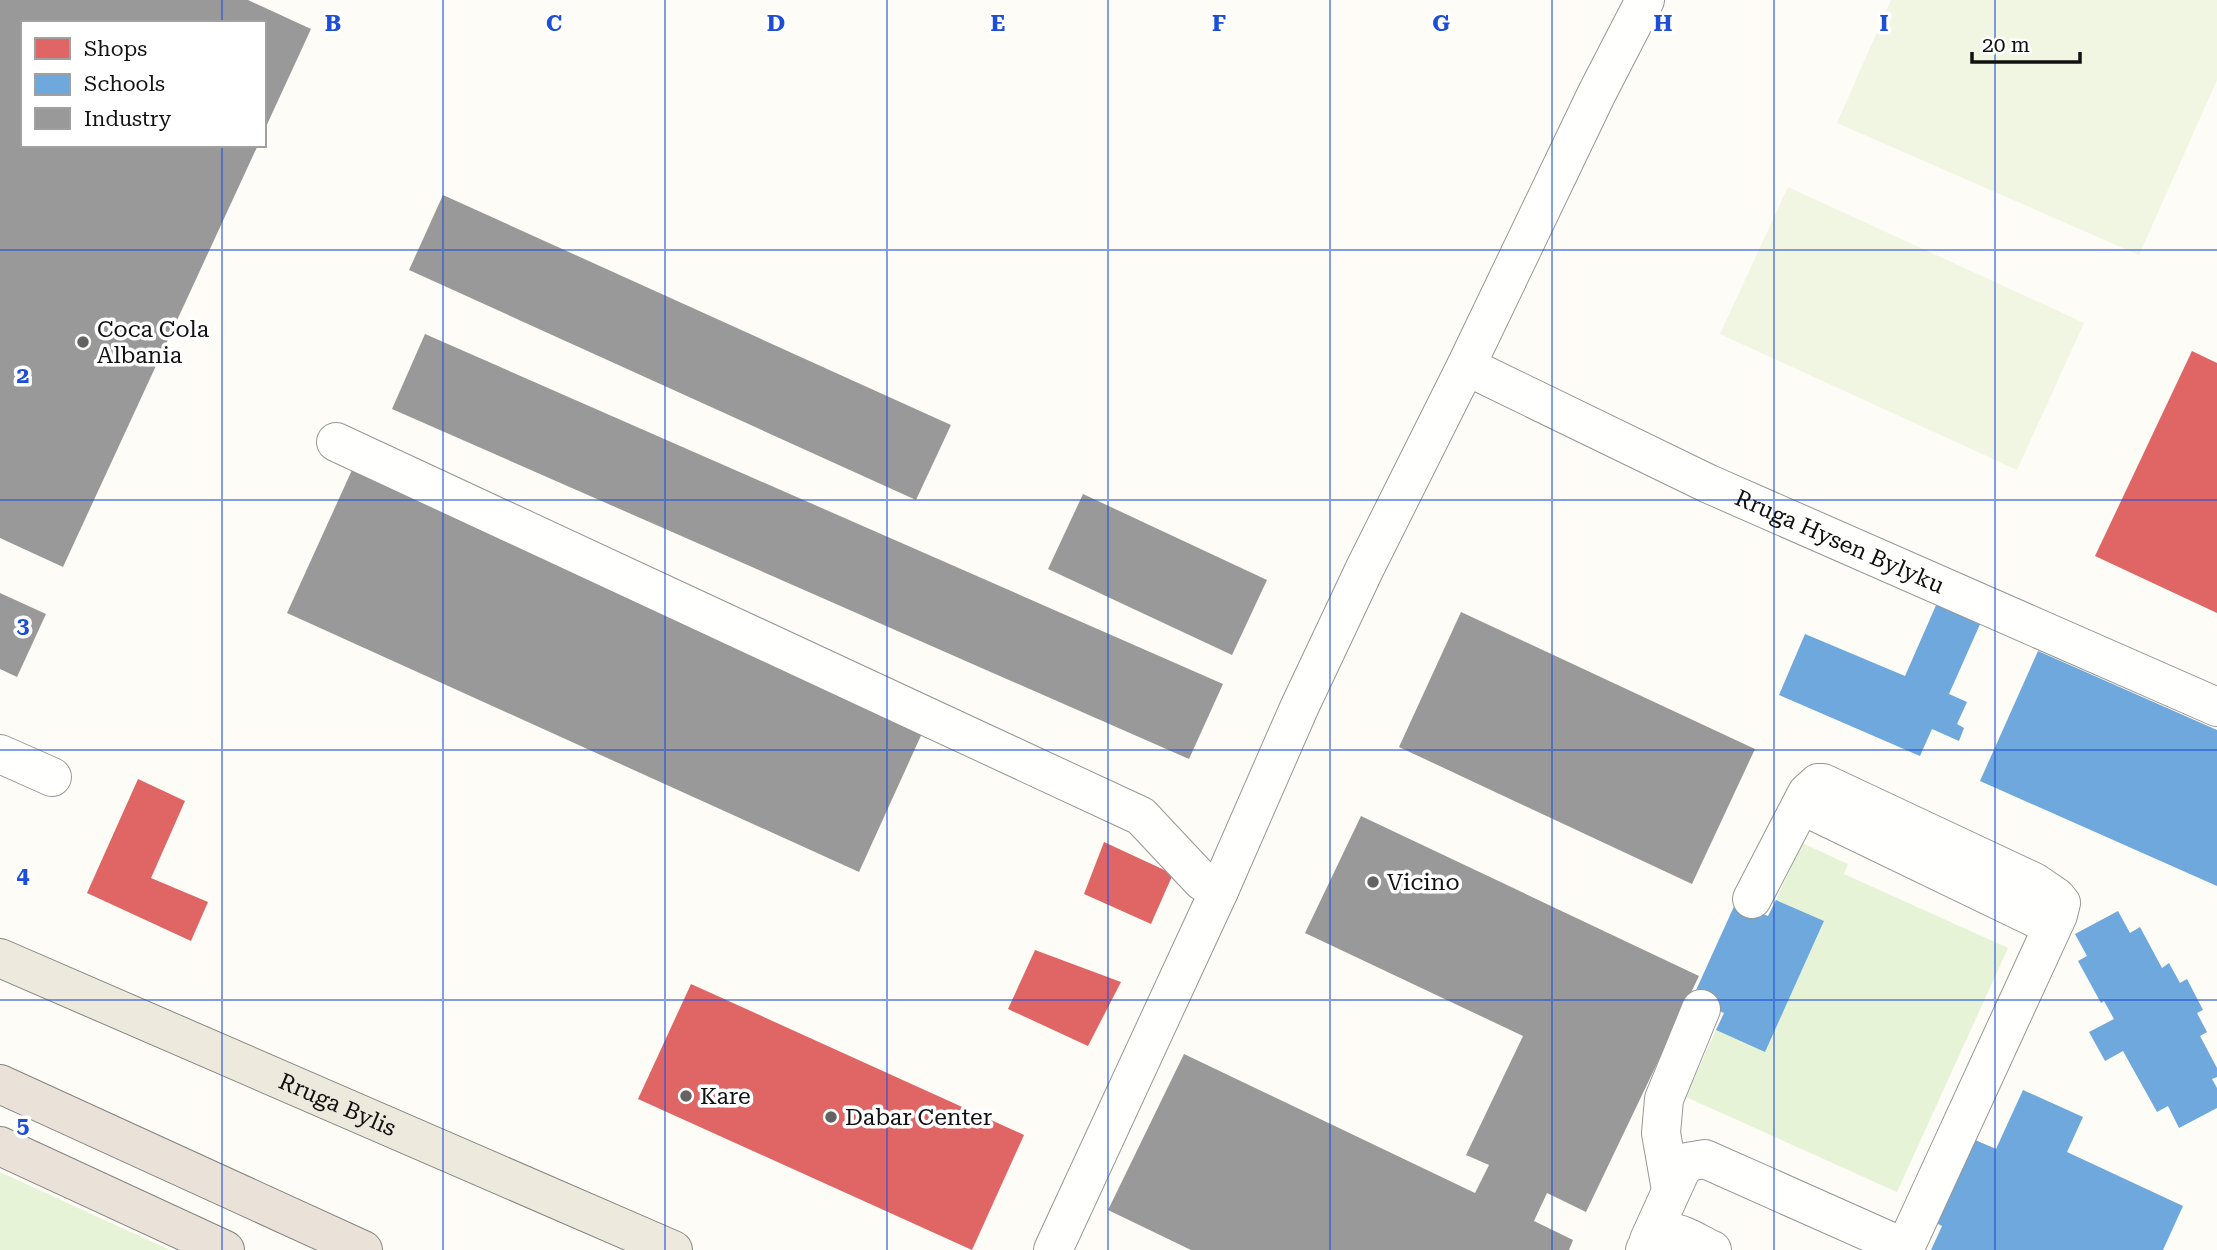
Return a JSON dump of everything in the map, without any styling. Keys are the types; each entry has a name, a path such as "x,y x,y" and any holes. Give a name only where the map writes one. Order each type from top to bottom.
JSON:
{"highway":[{"path":"0,1084 363,1250"},
{"path":"0,1146 225,1250"}],"main road":[{"name":"Rruga Bylis","path":"0,958 673,1250"}],"street":[{"path":"1053,1250 1365,568 1645,0"},
{"name":"Rruga Hysen Bylyku","path":"1466,366 1709,484 2217,707"},
{"path":"336,442 1141,816 1202,881 1219,891"},
{"path":"0,754 52,777"},
{"path":"1647,1245 1671,1190 1687,1162 1705,1159 1905,1249 2052,926 1801,805 1752,899"},
{"path":"1671,1190 1661,1133 1664,1099 1701,1009"},
{"path":"1647,1245 1657,1233 1667,1231 1712,1250"}],"green space":[{"path":"1891,0 2217,0 2217,80 2139,255 1837,123"},
{"path":"1788,187 2084,323 2017,470 1720,334"},
{"path":"1802,843 1848,864 1844,874 2008,948 1897,1192 1686,1097 1716,1030 1765,1051 1824,922 1776,900"},
{"path":"0,1172 170,1250 0,1250"}],"building: Shops":[{"path":"2192,351 2217,363 2217,613 2095,556"},
{"path":"138,779 185,801 151,878 208,902 191,941 87,893"},
{"path":"1104,842 1173,874 1151,924 1084,894"},
{"path":"1035,950 1121,982 1088,1046 1008,1009"},
{"name":"Dabar Center","path":"691,984 1024,1135 972,1250 638,1099"}],"building: Schools":[{"path":"1937,603 1981,622 1949,694 1967,702 1957,724 1964,728 1959,741 1932,729 1920,756 1779,695 1805,634 1905,676"},
{"path":"2038,651 2217,730 2217,886 1980,781"},
{"path":"1776,900 1824,921 1765,1052 1716,1030 1724,1013 1692,999 1736,902 1768,916"},
{"path":"2118,911 2130,933 2140,927 2162,968 2169,963 2180,983 2187,979 2203,1010 2197,1013 2207,1032 2200,1036 2217,1068 2217,1077 2212,1079 2217,1088 2217,1108 2179,1128 2168,1106 2157,1112 2123,1051 2105,1061 2089,1032 2114,1019 2104,1001 2101,1003 2078,961 2087,956 2075,934"},
{"path":"2023,1090 2083,1117 2067,1152 2183,1206 2163,1250 1931,1250 1942,1226 1934,1222 1973,1139 1996,1149"}],"building: Industry":[{"name":"Coca Cola Albania","path":"0,0 248,0 311,29 266,127 266,21 21,21 21,147 257,147 63,567 0,538"},
{"path":"443,195 951,425 916,500 409,270"},
{"path":"425,334 1223,684 1189,759 392,409"},
{"path":"352,470 924,729 859,872 287,613"},
{"path":"1083,494 1267,580 1232,655 1048,569"},
{"path":"0,593 46,614 17,677 0,669"},
{"path":"1461,612 1755,749 1692,884 1399,747"},
{"path":"1361,816 1699,976 1586,1212 1547,1193 1534,1221 1573,1240 1569,1250 1191,1250 1108,1210 1184,1054 1475,1193 1489,1165 1466,1155 1523,1036 1305,933"}],"place":[{"name":"Coca Cola Albania","path":"83,342"},
{"name":"Vicino","path":"1373,882"},
{"name":"Kare","path":"686,1096"},
{"name":"Dabar Center","path":"831,1117"}]}
